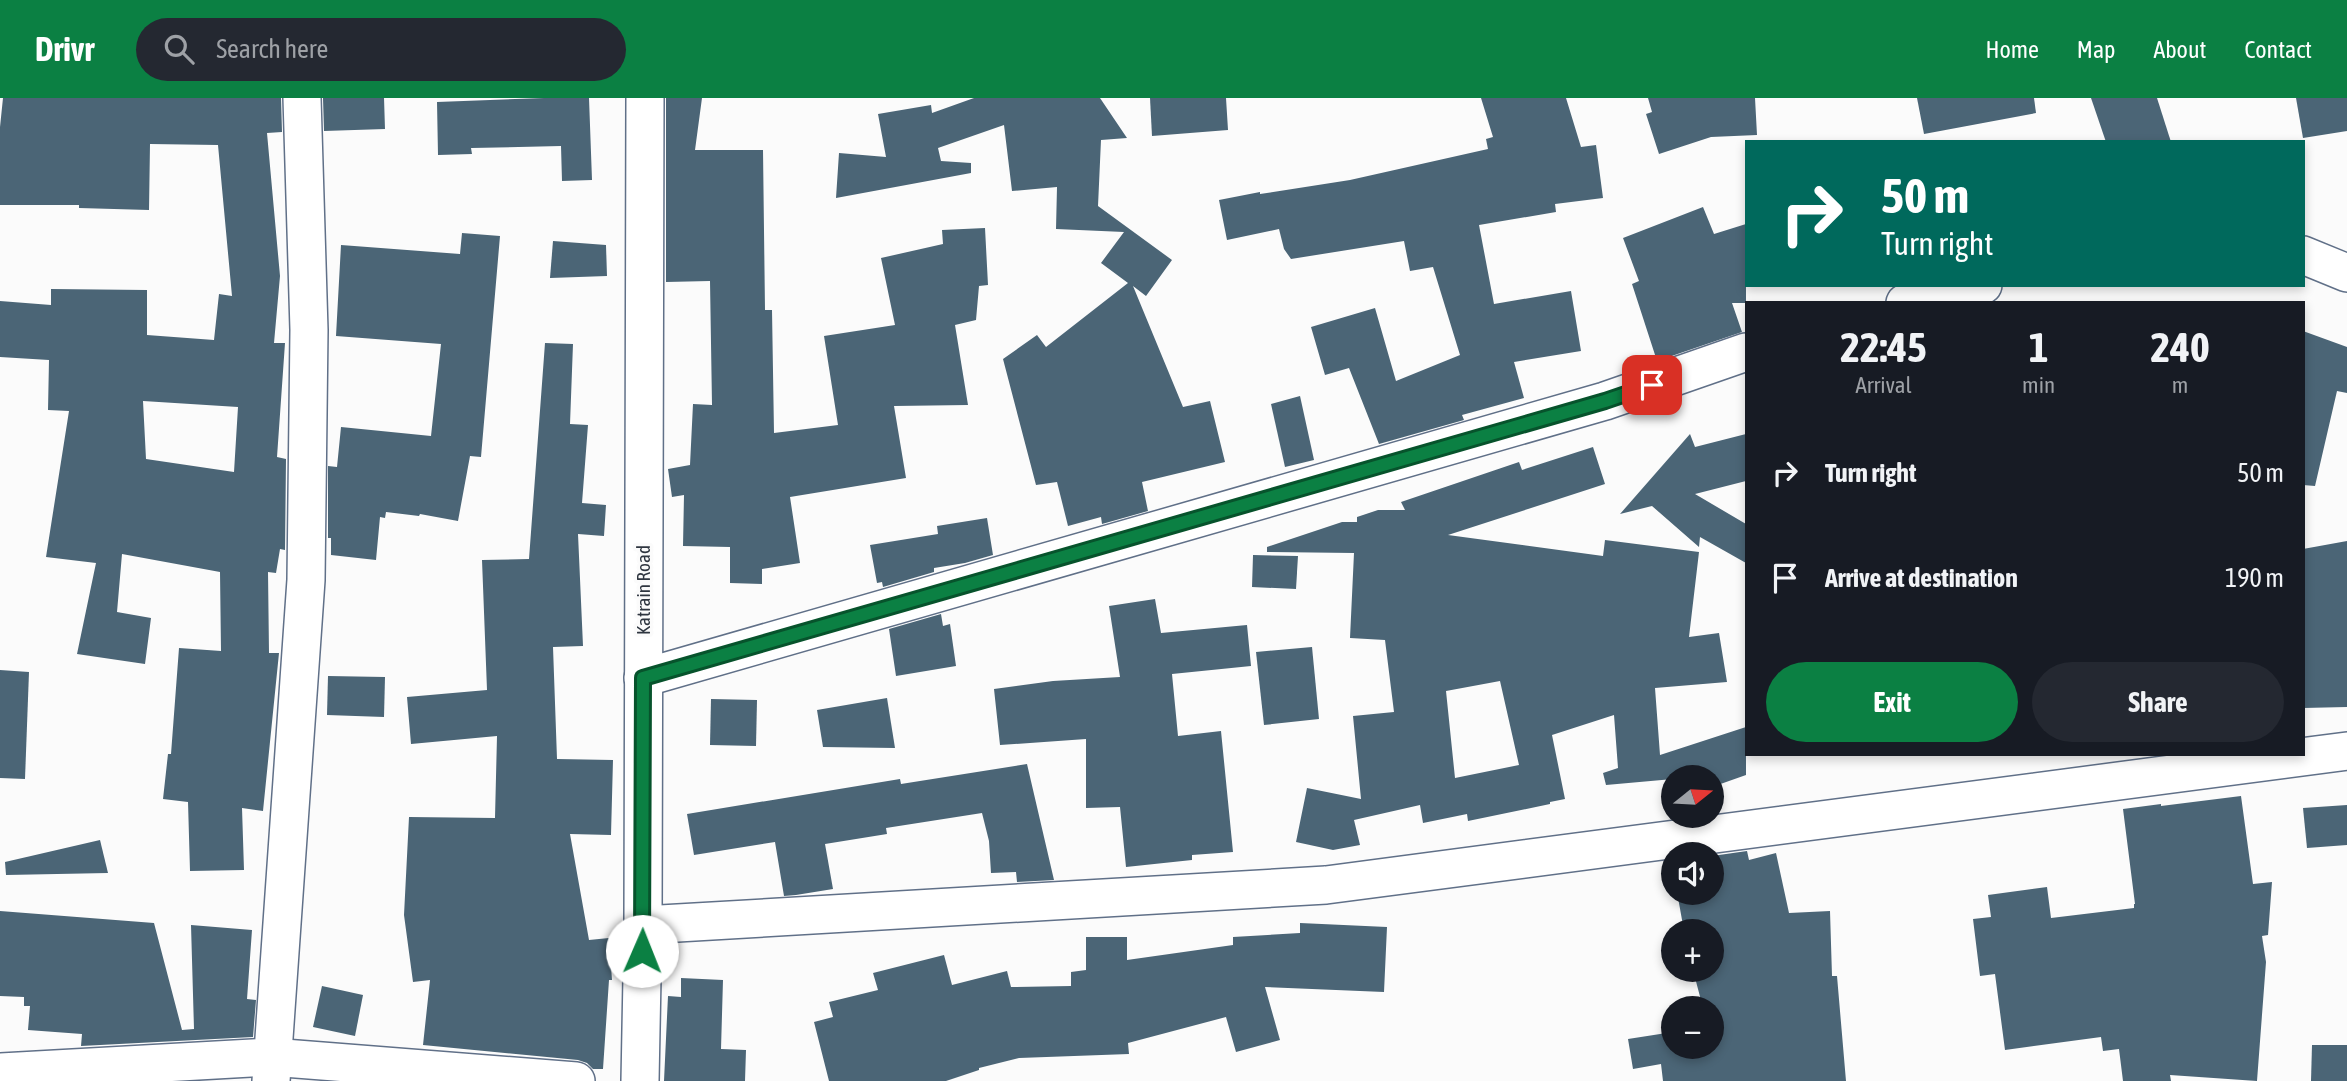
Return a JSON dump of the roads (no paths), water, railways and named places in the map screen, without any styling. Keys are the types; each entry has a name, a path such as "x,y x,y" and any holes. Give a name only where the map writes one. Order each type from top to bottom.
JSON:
{"street":[{"path":"271,1069 306,580 309,330 302,98"},
{"name":"Katrain Road","path":"640,1081 643,925 645,98"},
{"path":"2305,256 2347,273"},
{"path":"1912,301 1970,287"},
{"path":"643,678 1605,401 1745,352"},
{"path":"643,925 1326,885 2347,751"},
{"path":"0,1072 271,1069 576,1081"}]}
